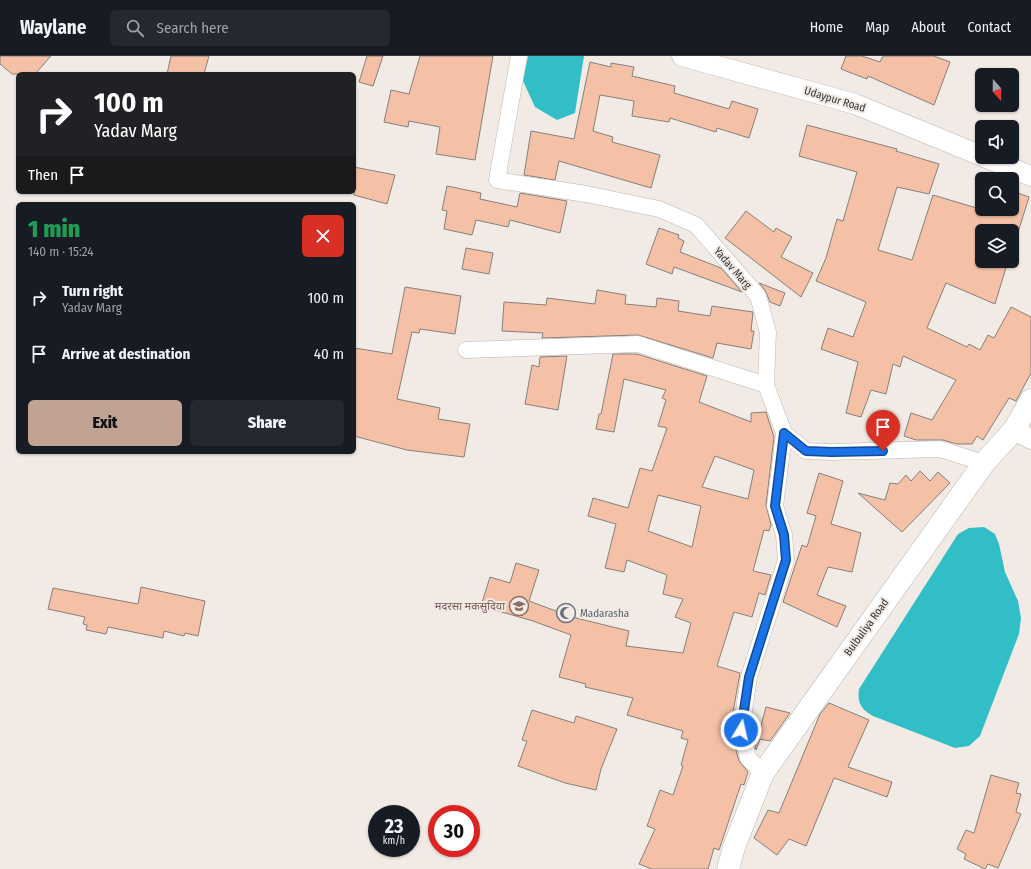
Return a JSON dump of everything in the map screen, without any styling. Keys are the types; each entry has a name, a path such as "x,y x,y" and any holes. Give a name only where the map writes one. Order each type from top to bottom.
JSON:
{"main road":[{"name":"Bulbuliya Road","path":"728,869 763,773 984,463 1022,434 1031,400"}],"street":[{"name":"Yadav Marg","path":"518,56 497,180 586,194 659,209 696,225 758,296 768,332 766,385 784,433"},
{"name":"Udaypur Road","path":"682,56 855,104 975,154"},
{"name":"Udaypur Road","path":"1001,164 1031,176"},
{"path":"466,350 638,344 766,385"},
{"path":"784,433 806,451 832,452 940,449 984,463"},
{"path":"763,773 748,758 741,730 749,677 786,560 784,535 775,506 784,433"}],"water":[{"path":"528,56 584,56 575,113 557,120 535,107 523,81"},
{"path":"984,527 995,534 999,544 1005,572 1018,601 1021,618 1019,634 980,736 969,746 955,748 873,716 865,711 859,702 859,689 958,534 969,528"}],"building":[{"path":"0,56 51,56 37,72 16,72 16,74 12,74 0,64"},
{"path":"171,56 209,56 205,72 167,72"},
{"path":"367,56 383,56 373,86 359,82"},
{"path":"420,56 493,56 475,160 436,154 440,127 409,121 408,127 384,122 391,90 409,94"},
{"path":"846,56 862,56 880,62 883,56 934,56 950,62 934,105 868,76 867,79 841,69"},
{"path":"590,62 611,67 611,63 634,67 632,76 675,86 674,93 729,109 732,101 758,109 749,138 717,128 716,132 670,118 669,122 632,116 634,101 600,95 593,131 613,137 612,142 660,155 651,188 559,161 555,180 524,175 531,131 574,139"},
{"path":"807,125 897,149 896,151 939,164 929,194 897,187 878,250 912,260 933,195 975,208 975,216 1019,216 1019,193 1029,197 1019,229 1019,224 975,224 975,268 1006,268 995,304 946,283 927,328 967,347 969,344 980,350 988,335 994,338 1011,307 1031,317 1031,373 1016,401 1009,398 983,440 977,436 972,444 957,444 943,440 916,440 904,436 911,413 932,420 956,380 903,356 900,367 893,364 886,394 871,390 861,417 846,413 858,362 821,349 828,328 853,337 866,302 816,281 826,258 837,219 843,221 857,172 799,156"},
{"path":"356,167 395,175 387,204 354,195 356,194"},
{"path":"447,186 481,193 480,199 517,207 520,193 567,201 560,233 510,220 508,227 476,220 472,235 444,229 447,211 442,210"},
{"path":"746,211 774,232 776,228 792,237 781,257 813,273 801,297 725,238"},
{"path":"659,228 679,235 678,238 684,241 680,252 721,268 742,292 674,267 672,274 646,264"},
{"path":"466,248 493,253 489,274 462,269"},
{"path":"759,283 785,293 780,306 770,302 765,290"},
{"path":"405,287 461,296 455,334 420,329 419,333 412,332 397,399 440,408 438,419 470,424 464,457 407,450 356,437 356,348 392,354"},
{"path":"597,290 626,295 625,304 656,307 657,298 679,301 678,311 710,316 712,306 753,312 751,331 754,331 751,349 717,343 713,358 638,335 542,338 543,333 502,331 504,302 546,305 547,298 595,304"},
{"path":"613,354 637,354 707,376 699,402 751,422 751,413 766,412 774,437 766,505 771,525 769,531 764,530 753,571 771,575 765,595 759,593 752,617 734,612 717,666 740,673 730,729 739,761 748,772 744,785 741,784 719,850 714,848 708,869 652,869 639,864 655,829 647,826 660,790 673,795 683,766 681,765 688,740 681,738 683,731 627,715 633,698 585,687 586,684 559,677 571,635 533,621 481,606 490,577 510,583 516,563 539,570 529,601 572,617 629,631 626,646 683,653 691,623 675,617 683,599 663,594 667,575 627,560 624,572 605,568 616,524 588,516 593,498 628,508 640,468 652,471 667,428 658,426 666,400 662,398 666,390 624,379 614,432 596,429 599,414 601,414","holes":["715,456 754,470 748,499 702,487","658,495 701,506 692,547 648,531"]},
{"path":"567,356 558,410 525,404 532,365 539,367 540,357"},
{"path":"920,471 930,481 938,472 950,483 902,532 858,493 885,500 890,483 898,484 906,475 911,481"},
{"path":"819,473 843,481 831,524 861,533 852,572 828,567 817,595 846,606 837,627 783,602 802,545 807,547 816,516 807,513"},
{"path":"141,587 205,601 198,636 185,633 184,636 164,631 163,638 108,627 106,634 86,630 87,625 83,624 85,617 48,609 53,588 138,604"},
{"path":"829,703 869,720 848,767 892,782 887,797 834,778 806,846 789,839 777,855 754,838 768,810 779,813 820,714"},
{"path":"766,707 790,713 770,741 760,739 756,750 752,735 758,737"},
{"path":"532,710 574,723 576,716 617,729 601,769 596,790 565,783 518,766 527,741 522,740"},
{"path":"991,775 1019,783 1016,793 1021,794 1016,812 1021,814 998,868 988,864 985,869 964,859 966,854 957,849 966,830 974,833"}],"place":[{"name":"मदरसा मकसुदिया","path":"519,606"},
{"name":"Madarasha","path":"566,613"}],"route":[{"path":"741,730 749,677 786,560 784,535 775,506 784,433 806,451 883,451"}]}
